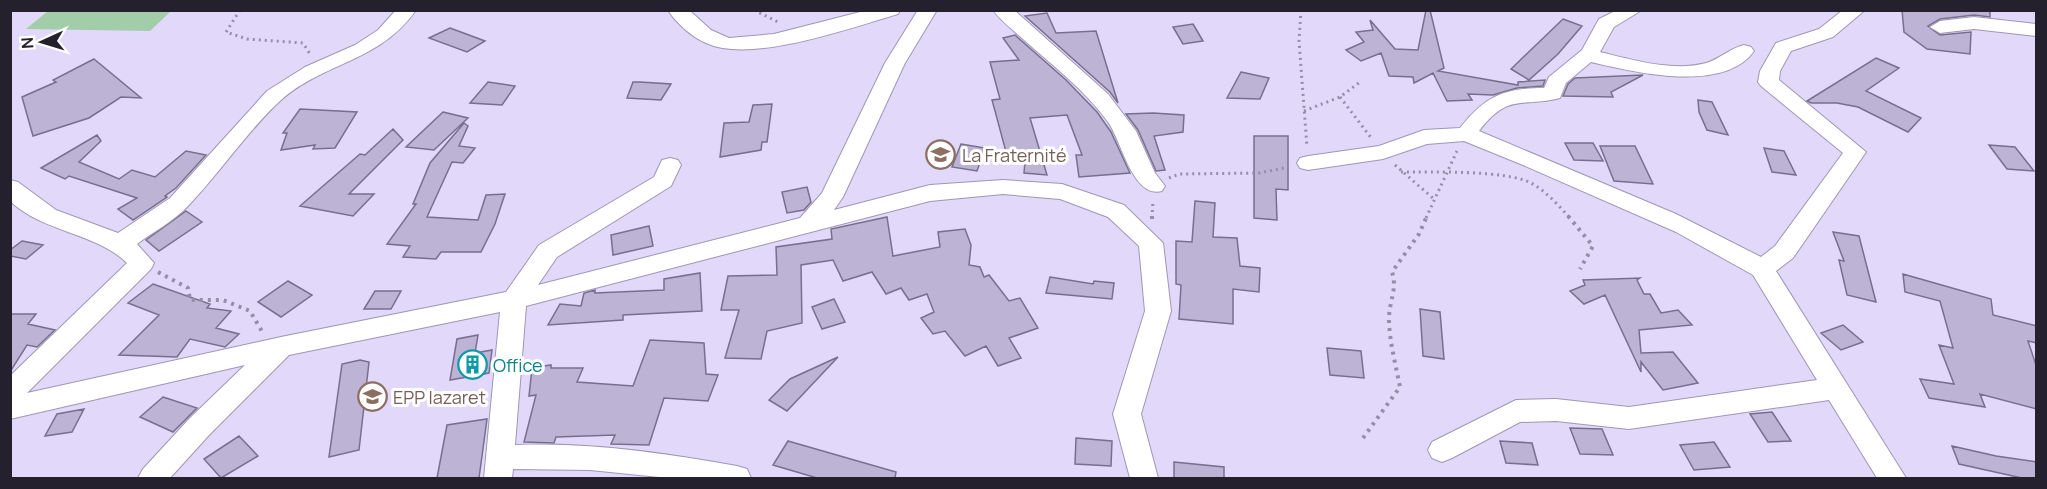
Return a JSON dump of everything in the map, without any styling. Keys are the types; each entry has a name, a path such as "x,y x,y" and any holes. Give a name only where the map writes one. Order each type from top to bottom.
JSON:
{"street":[{"path":"121,243 178,203 274,95 312,71 362,49 385,34 407,10"},
{"path":"677,10 715,41 737,45 782,38 891,10"},
{"path":"808,224 832,197 895,63 928,10"},
{"path":"1002,10 1101,98 1125,131 1145,176 1154,186"},
{"path":"1466,134 1483,111 1508,96 1553,94 1556,81 1587,55 1606,23 1633,10"},
{"path":"1762,269 1784,252 1855,152 1768,82 1770,71 1784,47 1826,33 1856,10"},
{"path":"1940,27 1974,23 2037,30"},
{"path":"1587,55 1637,67 1684,71 1718,66 1744,51"},
{"path":"1308,163 1383,152 1424,137 1466,134 1527,157 1680,224 1733,250 1762,269 1892,478"},
{"path":"670,165 663,181 549,251 514,300 499,468 552,454 664,464 737,478"},
{"path":"10,187 25,203 58,222 121,243 142,263 10,393"},
{"path":"10,408 281,347 514,300 930,193 1003,187 1062,192 1116,211 1151,243 1158,311 1127,414 1144,478"},
{"path":"153,478 200,426 281,347"},
{"path":"1442,450 1516,411 1556,410 1592,416 1629,418 1835,388"}],"path":[{"path":"240,10 226,32 247,39 303,43 310,54 335,57 333,62"},
{"path":"1151,243 1154,186 1179,174 1259,172 1308,163 1299,41 1301,10"},
{"path":"1304,111 1340,97 1359,82"},
{"path":"1340,97 1401,172 1435,201"},
{"path":"1363,438 1400,387 1388,310 1390,296 1396,285 1392,272 1419,234 1445,173 1466,134"},
{"path":"1401,172 1445,173 1530,182 1578,225 1593,246 1580,269"},
{"path":"142,263 188,288 190,300 223,300 250,311 265,336 281,347"}],"green space":[{"path":"48,11 171,11 150,31 26,29"}],"building":[{"path":"1426,10 1430,10 1444,68 1438,71 1518,85 1518,82 1545,80 1543,86 1517,88 1493,95 1468,94 1472,100 1447,101 1433,73 1414,83 1413,77 1389,76 1381,53 1361,61 1346,50 1364,42 1356,32 1373,30 1370,20 1395,49 1418,50"},
{"path":"1902,10 1990,10 1990,17 1974,15 1940,19 1928,26 1940,35 1971,32 1970,54 1927,49 1904,32"},
{"path":"1047,13 1056,33 1096,31 1118,103 1110,92 1025,16"},
{"path":"1563,19 1582,26 1558,54 1529,80 1511,69"},
{"path":"1193,24 1203,41 1183,44 1173,27"},
{"path":"450,28 485,41 467,52 429,38"},
{"path":"1015,35 1066,80 1097,112 1111,132 1130,173 1079,177 1076,155 1082,155 1067,115 1030,118 1047,175 1024,173 1025,161 1009,163 992,100 1000,99 990,62 1019,60 1003,38"},
{"path":"1876,58 1899,68 1866,91 1921,118 1908,132 1858,107 1807,101"},
{"path":"94,59 141,98 121,97 89,118 33,136 22,97 56,82 53,80"},
{"path":"1241,72 1269,78 1260,99 1227,98"},
{"path":"1643,75 1611,92 1613,97 1563,96 1568,84 1575,78"},
{"path":"488,82 515,86 502,105 470,103"},
{"path":"633,82 671,84 661,100 627,98"},
{"path":"1698,100 1712,102 1728,135 1707,130 1699,112"},
{"path":"772,104 767,142 762,142 761,150 720,157 724,123 749,122 753,105"},
{"path":"300,109 357,112 335,148 313,149 315,145 281,150 287,133 283,133"},
{"path":"443,112 468,118 434,150 406,147"},
{"path":"1126,114 1184,115 1183,132 1154,136 1165,170 1156,171 1138,130"},
{"path":"464,123 468,126 459,146 475,148 463,163 452,162 427,217 478,220 486,195 505,194 495,224 481,252 441,252 436,259 403,257 410,246 387,244 416,204 413,204 430,163"},
{"path":"393,129 403,140 349,194 374,194 353,216 300,206 360,154 365,155"},
{"path":"97,135 101,141 79,162 119,179 132,170 155,177 186,151 206,155 176,188 165,196 167,197 133,220 118,209 137,198 69,176 65,179 41,168"},
{"path":"1254,136 1288,136 1288,190 1276,189 1277,220 1254,218"},
{"path":"1565,143 1593,143 1603,161 1574,160"},
{"path":"961,144 985,148 977,171 952,167"},
{"path":"1989,145 2015,147 2034,171 2007,169"},
{"path":"1600,146 1635,146 1653,184 1614,181"},
{"path":"1764,148 1784,151 1796,175 1772,172"},
{"path":"807,187 811,202 804,210 787,213 782,192"},
{"path":"1195,201 1215,203 1213,237 1237,238 1240,266 1260,268 1259,292 1233,289 1233,324 1179,319 1181,285 1176,284 1176,241 1192,242"},
{"path":"186,211 202,222 159,251 146,240"},
{"path":"887,217 893,256 940,247 938,232 965,229 971,245 969,265 980,267 984,277 989,275 1009,301 1020,298 1038,328 1009,338 1021,358 998,366 986,346 965,356 945,331 933,334 921,318 934,312 927,294 909,300 901,288 886,294 872,272 843,281 833,260 801,265 802,323 767,331 761,359 725,358 739,310 721,310 728,276 777,275 776,247 832,239 831,229"},
{"path":"649,226 653,246 613,255 611,235"},
{"path":"1833,232 1859,236 1876,302 1847,295 1839,260 1844,261"},
{"path":"22,241 43,245 26,259 10,256 10,250"},
{"path":"700,273 702,311 623,315 623,320 548,325 560,304 581,306 584,293 595,290 595,293 664,290 664,279"},
{"path":"1903,274 1991,299 1993,315 2037,326 2037,343 2028,341 2037,368 2037,409 1980,394 1985,407 1929,398 1920,379 1954,384 1939,345 1953,348 1940,301 1905,292"},
{"path":"1050,277 1093,284 1094,281 1114,283 1112,299 1046,293"},
{"path":"1640,278 1637,280 1644,294 1650,294 1661,313 1678,310 1692,325 1639,330 1641,353 1673,352 1698,383 1663,390 1641,362 1641,372 1605,295 1584,304 1570,291 1585,285 1583,280"},
{"path":"288,281 312,295 281,317 258,302"},
{"path":"153,284 210,304 207,308 231,311 216,328 239,334 225,347 190,339 177,357 119,355 159,315 128,303"},
{"path":"375,291 401,291 391,309 364,309"},
{"path":"834,299 845,322 822,329 812,307"},
{"path":"1420,309 1440,312 1444,359 1423,356"},
{"path":"10,314 36,314 28,324 55,330 37,347 27,345 10,372"},
{"path":"1843,325 1863,342 1841,350 1821,333"},
{"name":"Office","path":"478,335 475,353 492,350 489,373 450,380 457,339"},
{"path":"650,340 704,343 706,374 718,375 708,401 664,398 649,445 611,444 615,435 556,437 554,443 524,442 536,395 529,396 532,368 551,365 551,368 583,368 577,382 633,386"},
{"path":"1327,348 1361,351 1364,378 1330,375"},
{"path":"838,357 787,411 769,400 790,379"},
{"path":"360,360 369,362 359,450 329,457 342,364"},
{"path":"163,397 197,408 173,432 140,417"},
{"path":"84,409 72,432 45,436 57,414"},
{"path":"1772,412 1791,441 1768,442 1750,414"},
{"path":"487,419 479,478 437,478 447,425"},
{"path":"1570,428 1602,429 1613,455 1580,454"},
{"path":"239,436 258,456 221,478 204,459"},
{"path":"1076,438 1112,441 1111,466 1075,464"},
{"path":"788,441 896,472 895,478 817,478 773,465"},
{"path":"1500,441 1532,443 1538,465 1506,463"},
{"path":"1714,442 1730,467 1694,470 1680,445"},
{"path":"1952,446 2037,462 2037,478 2022,478 1959,464"},
{"path":"1174,462 1224,467 1224,478 1174,478"}],"place":[{"name":"La Fraternité","path":"941,155"},
{"name":"Office","path":"472,365"},
{"name":"EPP lazaret","path":"372,397"}]}
